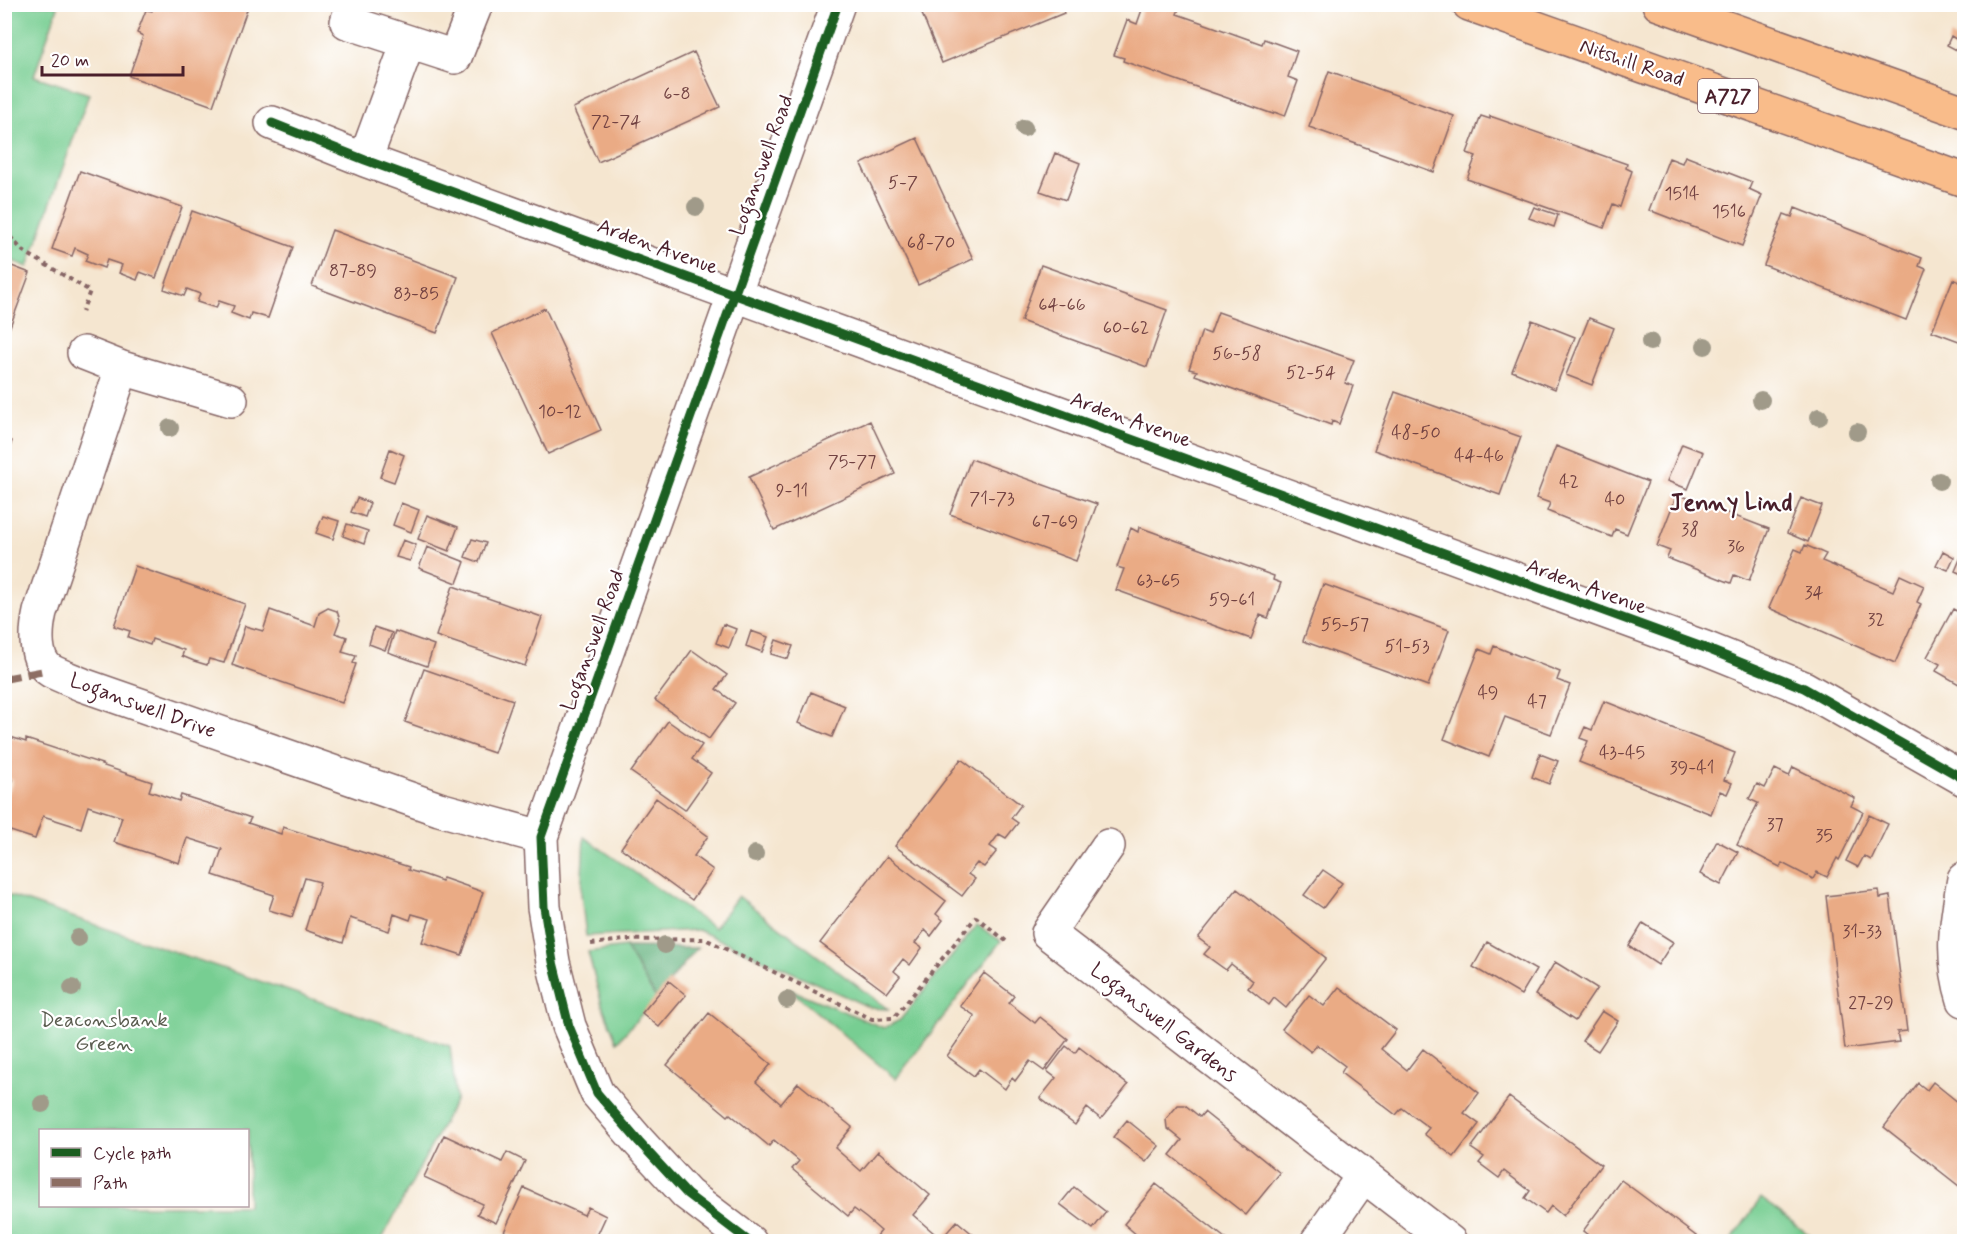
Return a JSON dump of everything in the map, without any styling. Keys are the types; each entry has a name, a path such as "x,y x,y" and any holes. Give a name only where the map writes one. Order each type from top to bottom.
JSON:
{"main road":[{"path":"1659,4 1965,112"},
{"name":"Nitshill Road","path":"1484,7 1965,180"}],"street":[{"path":"353,4 347,22 455,57 476,4"},
{"name":"Loganswell Road","path":"750,1242 687,1194 597,1093 569,1026 551,949 544,907 541,837 838,4"},
{"path":"365,160 408,43"},
{"name":"Arden Avenue","path":"272,123 365,160 1705,648 1804,688 1965,779"},
{"path":"84,353 122,368 231,400"},
{"name":"Loganswell Drive","path":"122,368 40,612 36,633 38,652 49,670 83,685 439,809 541,837"},
{"path":"1048,933 1108,846"},
{"path":"1965,879 1954,943 1958,980 1965,1000"},
{"name":"Loganswell Gardens","path":"1048,933 1450,1242"},
{"path":"1317,1242 1363,1176"}],"path":[{"path":"4,230 22,251 90,291 69,344 84,353"},
{"path":"551,949 624,940 705,939 872,1019 894,1018 975,917 1012,945 1048,933"}],"green space":[{"path":"4,5 57,5 34,76 89,94 28,267 5,258"},
{"path":"584,837 714,928 738,896 888,1009 871,1008 698,930 586,936 581,894"},
{"name":"Deaconsbank Green","path":"5,894 450,1046 456,1099 381,1241 5,1241"},
{"path":"977,925 1001,941 896,1079 789,989 884,1028 900,1020"},
{"path":"625,947 656,998 617,1042 602,1005 588,952"},
{"path":"625,947 697,948 656,998"},
{"path":"1761,1198 1817,1241 1731,1241"}],"building":[{"path":"154,4 249,4 213,106 129,76 143,36 137,33 146,10 152,11"},
{"path":"930,4 1060,4 1064,13 942,63 920,9"},
{"path":"1144,4 1167,4 1179,9 1177,14 1262,44 1264,39 1297,51 1288,77 1298,81 1285,116 1274,112 1273,114 1123,61 1124,58 1114,55 1127,20 1137,24"},
{"path":"1951,36 1964,44 1964,54 1947,45"},
{"path":"694,52 720,107 598,162 573,108"},
{"path":"1329,71 1454,116 1434,172 1309,127"},
{"path":"1481,116 1490,119 1490,116 1627,164 1626,168 1632,171 1620,207 1613,204 1604,228 1467,179 1476,156 1467,153"},
{"path":"917,138 973,259 918,285 861,164"},
{"path":"1055,153 1080,163 1066,200 1040,191"},
{"path":"1685,156 1752,182 1749,189 1762,195 1742,246 1649,210 1669,158 1682,163"},
{"path":"80,171 182,207 156,278 140,272 137,280 119,273 122,265 107,260 104,268 85,261 88,254 75,248 72,256 52,249"},
{"path":"1534,207 1558,215 1554,227 1529,218"},
{"path":"1795,208 1922,258 1919,266 1926,269 1906,320 1764,265 1784,214 1792,217"},
{"path":"192,211 293,247 268,318 251,313 249,320 231,313 234,306 219,301 216,308 197,302 200,294 187,289 184,296 164,289"},
{"path":"332,230 458,277 437,333 312,286"},
{"path":"4,263 30,273 5,340 4,340"},
{"path":"1041,265 1167,310 1147,367 1021,321"},
{"path":"1964,276 1964,343 1932,331 1953,279 1962,283"},
{"path":"545,308 601,430 548,454 492,333"},
{"path":"1218,312 1354,360 1345,383 1353,386 1339,424 1332,421 1331,425 1195,375 1197,371 1189,369 1202,331 1210,334"},
{"path":"1589,318 1614,328 1592,385 1566,375"},
{"path":"1532,320 1575,337 1555,389 1512,371"},
{"path":"1395,392 1521,437 1500,495 1374,450"},
{"path":"870,421 895,474 774,530 749,477"},
{"path":"4,439 12,441 5,462 4,462"},
{"path":"1682,444 1703,452 1688,489 1667,481"},
{"path":"1556,446 1648,482 1627,534 1615,529 1612,537 1547,511 1550,503 1536,498"},
{"path":"390,449 404,455 394,482 380,477"},
{"path":"971,459 1097,504 1076,561 950,514"},
{"path":"1677,494 1769,529 1749,581 1734,575 1731,583 1667,558 1670,551 1657,546"},
{"path":"357,498 370,503 365,517 351,512"},
{"path":"1801,498 1822,506 1808,542 1787,533"},
{"path":"401,503 419,510 411,532 393,525"},
{"path":"427,515 458,527 449,551 418,539"},
{"path":"323,516 339,521 333,539 316,533"},
{"path":"347,524 368,531 364,544 343,536"},
{"path":"1139,527 1274,576 1273,580 1281,583 1268,618 1260,615 1251,639 1116,590 1124,569 1117,567 1131,528 1138,532"},
{"path":"472,539 486,543 479,562 465,557"},
{"path":"403,540 416,545 410,561 396,557"},
{"path":"1805,545 1826,554 1822,561 1893,591 1900,575 1924,586 1917,602 1921,604 1895,663 1769,608 1795,549 1802,552"},
{"path":"427,547 465,562 457,583 419,568"},
{"path":"1964,550 1964,575 1955,571"},
{"path":"1943,551 1954,557 1948,570 1936,565"},
{"path":"135,566 245,604 224,663 209,659 207,665 194,661 182,656 184,650 152,639 150,645 128,637 130,631 114,626"},
{"path":"1323,584 1449,630 1428,686 1303,641"},
{"path":"453,586 542,617 525,666 436,636"},
{"path":"328,608 337,611 340,620 335,633 347,637 342,652 356,656 353,663 356,664 342,703 232,665 245,626 263,631 270,610 315,626 319,613"},
{"path":"1953,609 1964,615 1964,687 1936,671 1940,664 1927,657"},
{"path":"723,624 736,629 729,648 716,643"},
{"path":"374,627 392,633 385,650 369,644"},
{"path":"395,631 434,645 427,666 388,652"},
{"path":"751,631 768,637 762,652 746,646"},
{"path":"776,640 793,646 788,659 771,654"},
{"path":"1494,646 1560,672 1557,680 1570,685 1551,734 1505,717 1489,757 1444,739 1479,649 1491,654"},
{"path":"692,650 727,675 716,689 735,703 709,739 655,700"},
{"path":"424,669 513,700 494,753 405,722"},
{"path":"811,692 845,706 832,737 798,723"},
{"path":"1604,701 1735,753 1724,780 1732,783 1727,794 1720,791 1711,814 1579,762 1588,741 1580,738 1585,727 1592,730"},
{"path":"668,721 702,745 692,759 711,773 685,810 631,772"},
{"path":"4,735 26,742 26,739 152,782 149,791 179,801 181,795 251,818 248,823 281,834 283,827 409,867 408,870 442,881 443,878 483,892 462,955 422,942 430,919 412,914 410,920 394,914 389,931 350,918 343,943 305,930 320,882 305,878 292,917 269,910 274,895 213,875 222,849 187,838 179,863 114,842 122,817 88,806 81,828 43,816 35,839 4,829 4,806 13,780 4,778"},
{"path":"1540,754 1558,761 1549,784 1532,777"},
{"path":"961,759 1021,805 1011,818 1018,823 1006,838 999,834 990,846 997,851 984,867 977,863 968,874 975,879 962,896 895,846"},
{"path":"1793,767 1855,798 1851,806 1863,812 1839,860 1837,858 1827,877 1817,872 1813,879 1782,863 1780,867 1737,845 1758,803 1749,799 1757,784 1765,788 1775,769 1789,776"},
{"path":"656,798 708,836 694,856 713,870 692,900 621,848"},
{"path":"1869,815 1888,824 1871,860 1864,856 1858,867 1846,861"},
{"path":"1717,841 1738,852 1721,885 1700,874"},
{"path":"887,856 946,901 936,914 943,920 931,936 925,930 915,943 922,948 910,965 903,959 894,971 900,976 887,993 820,943"},
{"path":"1323,870 1342,883 1323,908 1304,895"},
{"path":"1237,889 1326,958 1286,1008 1274,998 1269,1005 1248,988 1253,981 1231,964 1226,970 1204,954 1210,947 1198,938"},
{"path":"1879,890 1880,898 1890,896 1907,1031 1897,1032 1899,1042 1845,1049 1826,896"},
{"path":"1643,923 1673,942 1658,965 1629,946"},
{"path":"1487,942 1536,970 1521,995 1473,967"},
{"path":"1555,962 1597,988 1575,1021 1535,995"},
{"path":"984,973 1014,996 1009,1003 1035,1023 1040,1017 1068,1039 1044,1071 1030,1061 1015,1081 1012,1078 1005,1089 979,1069 974,1076 947,1056 975,1016 960,1006"},
{"path":"669,981 686,995 659,1027 642,1013"},
{"path":"1339,987 1396,1030 1381,1049 1407,1070 1423,1049 1479,1093 1464,1113 1479,1124 1454,1157 1424,1134 1429,1128 1402,1108 1396,1115 1341,1073 1345,1066 1317,1045 1311,1052 1282,1029 1309,995 1324,1006"},
{"path":"1602,1011 1618,1021 1598,1051 1582,1041"},
{"path":"709,1013 771,1064 756,1082 781,1104 798,1083 852,1127 835,1148 861,1171 878,1151 930,1195 913,1215 941,1239 957,1221 982,1242 881,1242 876,1237 881,1231 866,1218 854,1209 848,1216 792,1169 799,1161 774,1140 769,1146 730,1114 728,1116 667,1065"},
{"path":"1066,1046 1075,1053 1079,1047 1128,1085 1101,1119 1087,1108 1075,1125 1040,1098 1056,1078 1047,1071"},
{"path":"1933,1082 1964,1107 1964,1190 1884,1127 1918,1083 1927,1090"},
{"path":"1509,1097 1601,1165 1563,1216 1551,1206 1546,1213 1525,1198 1530,1191 1504,1171 1499,1178 1479,1163 1484,1157 1471,1148"},
{"path":"1178,1105 1185,1105 1200,1117 1204,1112 1280,1173 1246,1215 1170,1155 1182,1140 1167,1128 1166,1119"},
{"path":"1127,1120 1159,1146 1146,1162 1113,1137"},
{"path":"444,1135 502,1162 507,1152 525,1161 496,1223 477,1214 483,1204 424,1177"},
{"path":"1621,1180 1704,1242 1597,1242 1583,1231"},
{"path":"1156,1184 1230,1242 1145,1242 1124,1224"},
{"path":"1074,1187 1106,1212 1093,1229 1060,1204"},
{"path":"524,1188 584,1215 588,1207 606,1216 594,1242 525,1242 504,1232"}],"marked path":[{"path":"4,679 49,670"}],"cycle path":[{"path":"750,1242 687,1194 597,1093 569,1026 553,962 544,907 541,837 838,4"},
{"path":"272,123 365,160 1705,648 1804,688 1964,779"}],"district":[{"name":"Jenny Lind","path":"1731,502"}]}
